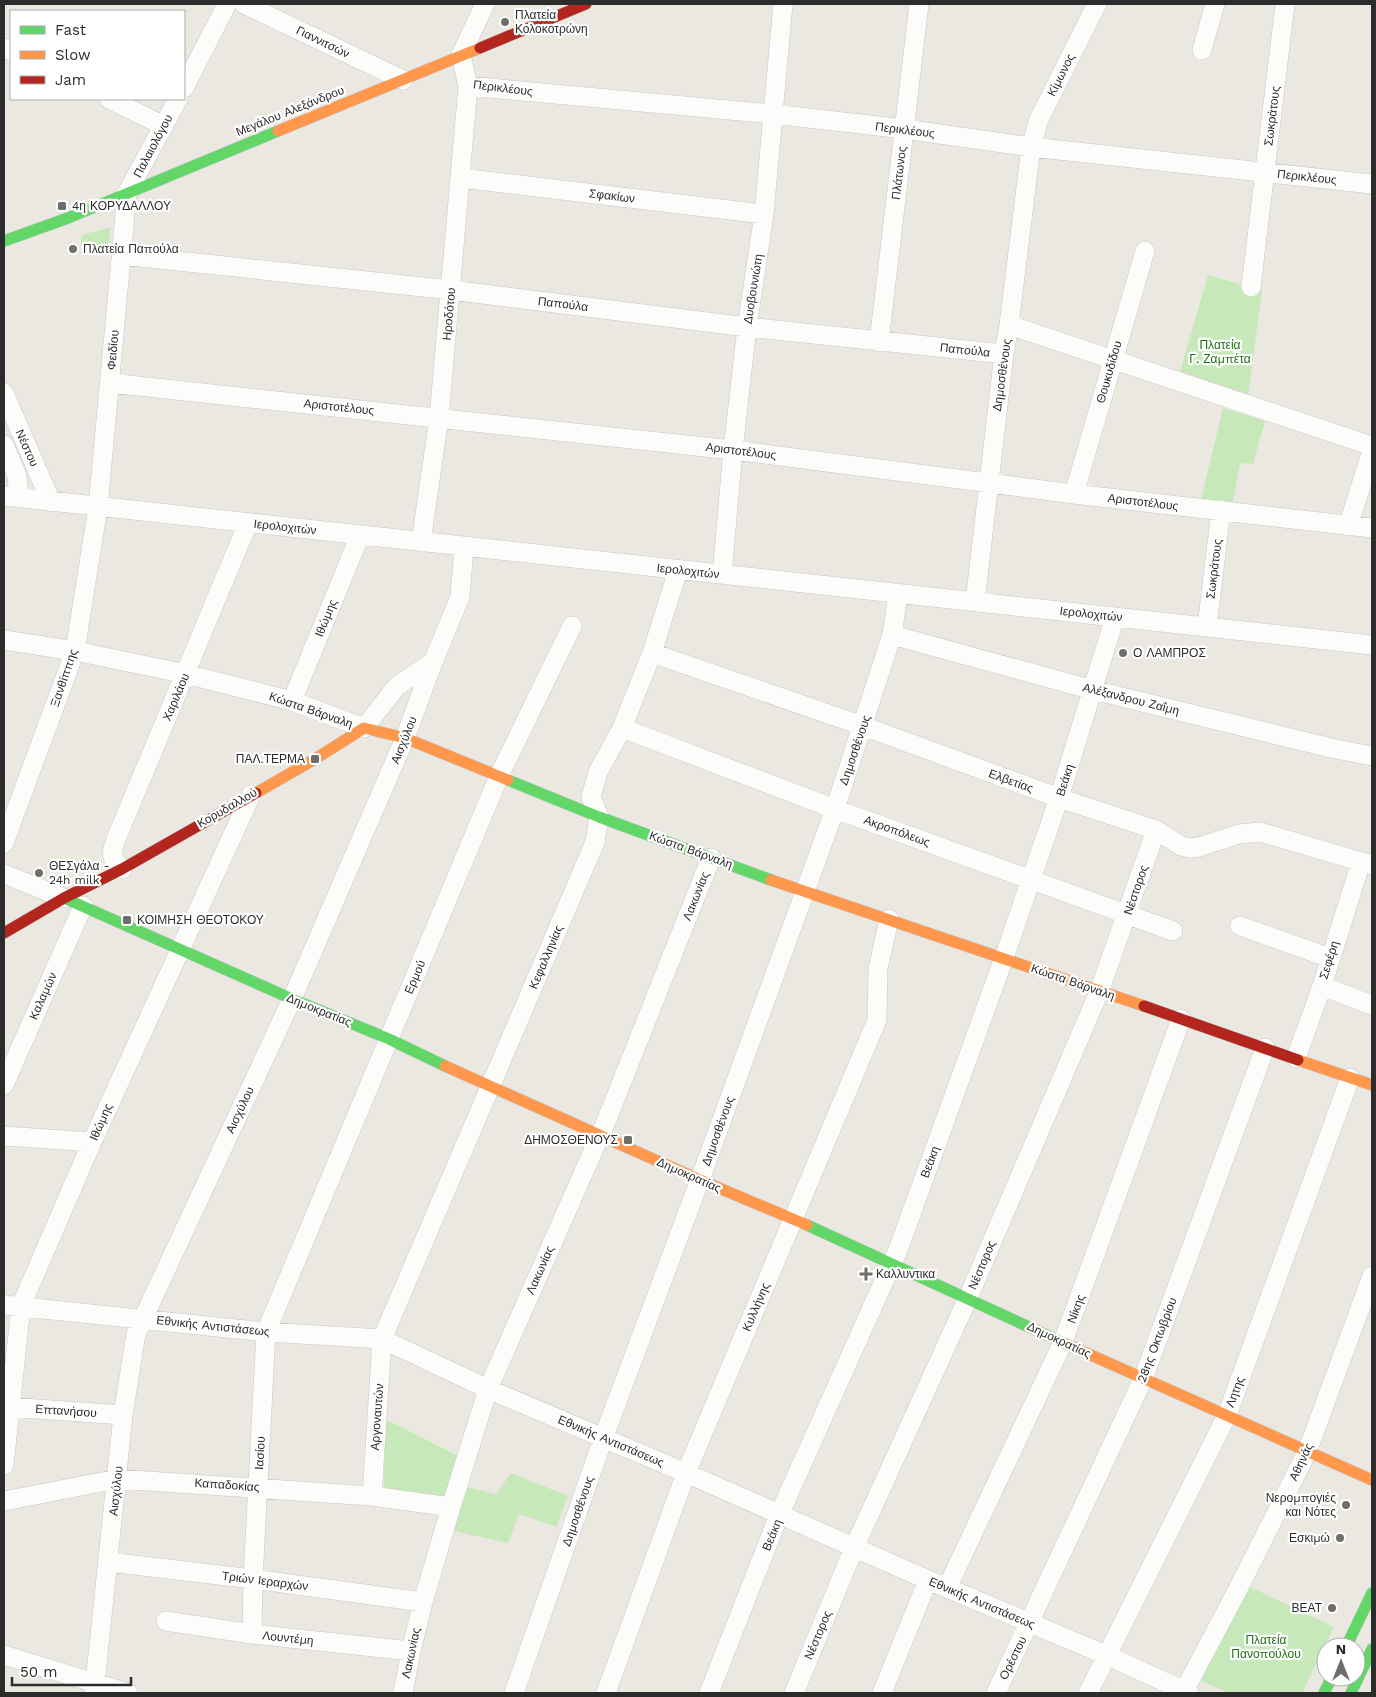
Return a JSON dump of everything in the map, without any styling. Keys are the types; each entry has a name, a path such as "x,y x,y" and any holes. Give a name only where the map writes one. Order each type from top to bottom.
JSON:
{"street":[{"path":"185,86 227,4"},
{"name":"Γιαννιτσών","path":"244,4 403,80"},
{"path":"461,55 485,4"},
{"name":"Μεγάλου Αλεξάνδρου","path":"4,241 68,218 586,4"},
{"name":"Δυοβουνιώτη","path":"722,574 747,327 764,214 783,4"},
{"name":"Πλάτωνος","path":"879,342 919,4"},
{"name":"Κίμωνος","path":"1031,148 1039,120 1097,4"},
{"path":"1202,50 1215,4"},
{"name":"Σωκράτους","path":"1251,287 1285,4"},
{"name":"Περικλέους","path":"461,55 468,86 773,114 904,129 1031,148 1372,184"},
{"name":"Ηροδότου","path":"421,542 439,418 468,86"},
{"path":"111,100 164,126"},
{"name":"Παλαιολόγου","path":"127,193 177,100"},
{"name":"Δημοσθένους","path":"976,602 1004,354 1031,148"},
{"name":"Σφακίων","path":"460,178 764,214"},
{"name":"Φειδίου","path":"98,507 127,193"},
{"name":"Θουκυδίδου","path":"1074,494 1145,251"},
{"name":"Παπούλα","path":"121,255 451,290 879,342 1004,354"},
{"path":"1009,326 1372,446"},
{"name":"Αριστοτέλους","path":"110,382 734,450 1074,494 1372,528"},
{"name":"Νέστου","path":"4,393 51,502"},
{"name":"Νέστου","path":"4,445 17,476 11,497"},
{"path":"1348,526 1372,451"},
{"name":"Ιερολοχιτών","path":"11,497 1372,645"},
{"name":"Ξανθίππης","path":"4,843 75,651 98,507"},
{"name":"Σωκράτους","path":"1207,627 1221,510"},
{"name":"Χαριλάου","path":"122,869 112,858 116,839 248,523"},
{"name":"Ιθώμης","path":"292,701 360,535"},
{"name":"Αισχύλου","path":"95,1688 123,1415 136,1334 292,999 405,738 460,598 464,547"},
{"name":"Κεφαλληνίας","path":"382,1339 595,842 599,817 591,797 598,772 622,728 652,653 678,570"},
{"name":"Δημοσθένους","path":"514,1693 603,1439 700,1180 835,808 892,635 898,594"},
{"name":"Βεάκη","path":"709,1693 779,1515 892,1264 1004,958 1059,798 1115,617"},
{"name":"Ερμού","path":"266,1332 499,776 572,626"},
{"name":"Αλέξανδρου Ζαΐμη","path":"892,635 1093,690 1322,746 1372,756"},
{"name":"Κώστα Βάρναλη","path":"4,640 75,651 186,674 292,701 364,728 405,738 599,817 805,892 1004,958 1372,1085"},
{"name":"Ελβετίας","path":"652,653 863,726 1059,798 1156,830 1181,846 1199,847 1240,834 1260,832 1366,863"},
{"name":"Κορυδαλλού","path":"4,933 64,898 122,869 315,759 364,728 397,686 434,662"},
{"name":"Ακροπόλεως","path":"622,728 1173,931"},
{"name":"Ιθώμης","path":"4,1465 9,1407 12,1305 92,1142 251,794"},
{"name":"Νέστορος","path":"794,1693 854,1548 968,1298 1100,992 1156,830"},
{"name":"Λακωνίας","path":"403,1693 423,1602 488,1389 600,1136 712,858"},
{"name":"Σεφέρη","path":"1296,1058 1330,958 1366,863"},
{"name":"Δημοκρατίας","path":"4,874 83,906 292,999 389,1039 490,1087 793,1219 1143,1379 1372,1480"},
{"name":"Καλαμών","path":"4,1085 83,906"},
{"name":"Κυλλήνης","path":"606,1693 686,1473 878,1020 878,969 888,919"},
{"path":"1240,926 1330,958"},
{"path":"1322,986 1372,1004"},
{"name":"Νίκης","path":"947,1588 1063,1342 1181,1019"},
{"name":"28ης Οκτωβρίου","path":"1030,1623 1143,1379 1265,1048"},
{"name":"Λητης","path":"1088,1693 1227,1415 1350,1078"},
{"path":"4,1136 92,1142"},
{"name":"Αθηνάς","path":"1186,1692 1307,1452 1372,1276"},
{"name":"Εθνικής Αντιστάσεως","path":"12,1305 266,1332 382,1339 488,1389 1106,1655 1186,1692"},
{"name":"Ιασίου","path":"252,1634 253,1580 266,1332"},
{"name":"Αργοναυτών","path":"372,1496 382,1339"},
{"name":"Επτανήσου","path":"9,1407 123,1415"},
{"name":"Καπαδοκίας","path":"4,1501 117,1478 372,1496 451,1507"},
{"name":"Τριών Ιεραρχών","path":"108,1562 423,1602"},
{"path":"882,1693 928,1580"},
{"path":"1351,1637 1372,1593"},
{"name":"Λουντέμη","path":"166,1621 252,1634 411,1651"},
{"name":"Ορέστου","path":"996,1693 1030,1623"},
{"path":"1351,1693 1372,1649"},
{"path":"4,1655 95,1688 128,1693"}],"green space":[{"path":"111,227 108,248 80,246 82,235"},
{"name":"Πλατεία Γ. Ζαμπέτα","path":"1208,275 1262,291 1248,396 1180,372"},
{"path":"1223,408 1265,421 1253,464 1240,463 1233,503 1201,500"},
{"path":"385,1419 460,1457 446,1500 384,1490"},
{"path":"511,1473 568,1496 556,1527 519,1514 508,1543 449,1530 463,1486 496,1494"},
{"name":"Πλατεία Πανοπούλου","path":"1244,1584 1334,1627 1329,1637 1316,1637 1316,1664 1302,1693 1228,1693 1198,1679"}],"traffic: fast":[{"path":"4,241 68,218 278,131"},
{"path":"508,780 599,817 771,880"},
{"path":"64,898 292,999 389,1039 445,1066"},
{"path":"807,1225 1066,1344"},
{"path":"1351,1637 1372,1593"},
{"path":"1351,1693 1372,1649"},
{"path":"1324,1693 1327,1687"}],"traffic: slow":[{"path":"278,131 480,48"},
{"path":"256,793 364,728 405,738 508,780"},
{"path":"771,880 1144,1006"},
{"path":"1298,1060 1372,1085"},
{"path":"445,1066 700,1180 807,1225"},
{"path":"1066,1344 1372,1480"}],"traffic: jam":[{"path":"480,48 586,4"},
{"path":"4,933 256,793"},
{"path":"1144,1006 1298,1060"}],"place":[{"name":"Πλατεία Κολοκοτρώνη","path":"505,22"},
{"name":"4η ΚΟΡΥΔΑΛΛΟΥ","path":"62,206"},
{"name":"Πλατεία Παπούλα","path":"73,249"},
{"name":"Ο ΛΑΜΠΡΟΣ","path":"1123,653"},
{"name":"ΠΑΛ.ΤΕΡΜΑ","path":"315,759"},
{"name":"ΘΕΣγάλα - 24h milk","path":"39,873"},
{"name":"ΚΟΙΜΗΣΗ ΘΕΟΤΟΚΟΥ","path":"127,920"},
{"name":"ΔΗΜΟΣΘΕΝΟΥΣ","path":"628,1140"},
{"name":"Καλλυντικα","path":"866,1274"},
{"name":"Νερομπογιές και Νότες","path":"1346,1505"},
{"name":"Εσκιμώ","path":"1340,1538"},
{"name":"ΒΕΑΤ","path":"1332,1608"}]}
